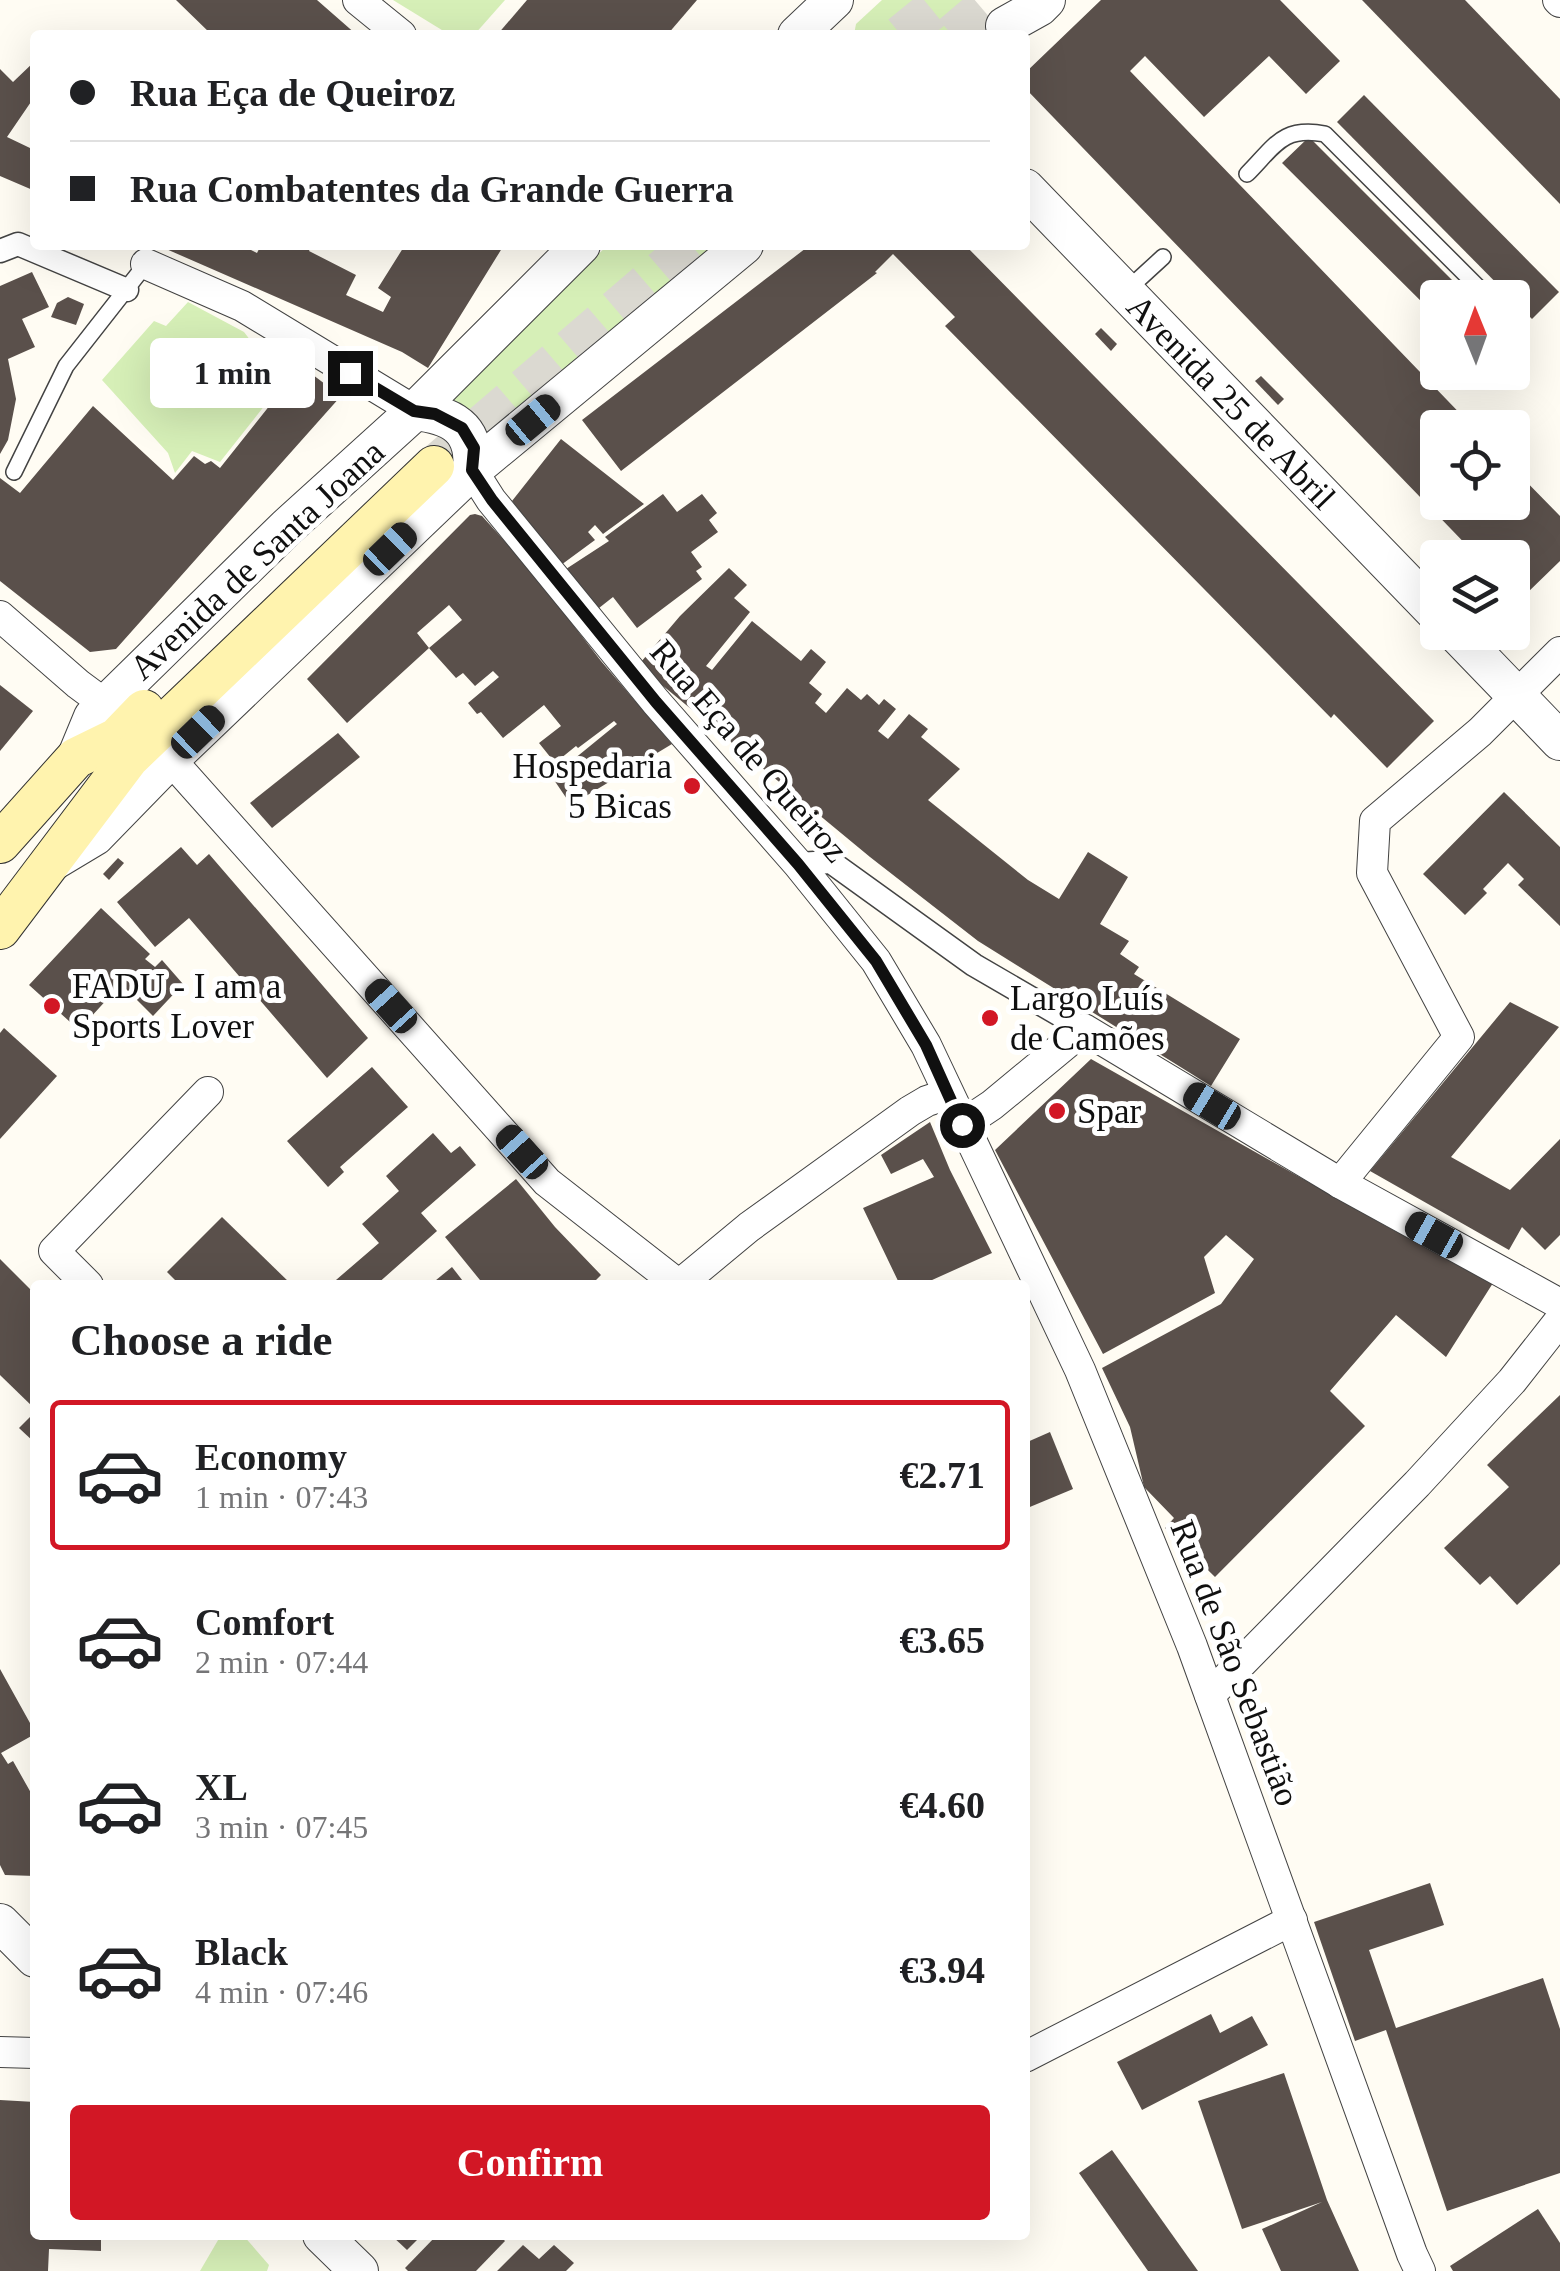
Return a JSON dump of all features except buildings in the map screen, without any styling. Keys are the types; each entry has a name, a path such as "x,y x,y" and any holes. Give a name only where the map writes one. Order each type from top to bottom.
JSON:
{"main road":[{"name":"Avenida de Santa Joana","path":"0,843 76,758 116,738 434,448"},
{"name":"Avenida de Santa Joana","path":"0,929 129,758 434,448"}],"street":[{"path":"358,0 395,30"},
{"path":"1005,20 1039,7 1046,0"},
{"path":"806,30 832,13"},
{"name":"Avenida 25 de Abril","path":"1030,193 1420,597"},
{"path":"0,251 18,244 30,249"},
{"path":"32,250 127,290"},
{"name":"Avenida de Santa Joana","path":"52,862 95,836 170,759 434,448 577,250"},
{"name":"Avenida de Santa Joana","path":"76,758 93,717 287,527 434,448 736,250"},
{"path":"146,264 242,306 434,448"},
{"name":"Rua Eça de Queiroz","path":"434,448 492,500 656,702 798,864 876,961 926,1045 948,1094"},
{"path":"0,616 106,704"},
{"path":"1472,650 1560,741"},
{"path":"1340,1183 1459,1037 1372,872 1375,822 1480,732 1560,652"},
{"path":"170,759 548,1182 673,1280"},
{"path":"798,864 831,862 974,964 1340,1183 1560,1304"},
{"path":"962,1125 1084,1029"},
{"path":"83,1280 54,1251 208,1092"},
{"path":"685,1280 749,1227 910,1111 948,1094"},
{"name":"Rua de São Sebastião","path":"948,1094 1080,1370 1192,1646 1420,2271"},
{"path":"1210,1695 1417,1484 1512,1381 1560,1320"},
{"path":"1030,2053 1292,1920"},
{"path":"0,2052 30,2052"},
{"path":"327,2240 359,2271"}],"lane":[{"path":"1247,174 1287,134 1304,130 1325,134 1471,280"},
{"path":"1124,293 1163,257"},
{"path":"14,472 66,366 146,264"}],"green space":[{"path":"393,0 505,0 478,30 442,30"},
{"path":"882,0 973,0 974,30 855,30 856,24"},
{"path":"603,250 713,250 487,440 473,412 446,397"},
{"path":"188,302 244,332 254,345 295,367 220,462 192,451 175,473 168,453 102,380 154,321 166,326"},
{"path":"218,2240 247,2240 269,2265 267,2271 200,2271"}],"tunnel":[{"path":"907,30 944,0"},
{"path":"958,30 993,0"},
{"path":"434,466 685,250"}],"place":[{"name":"Hospedaria 5 Bicas","path":"692,786"},
{"name":"FADU - I am a Sports Lover","path":"52,1006"},
{"name":"Largo Luís de Camões","path":"990,1018"},
{"name":"Spar","path":"1057,1111"}],"route":[{"path":"350,373 414,411 435,414 462,428 474,448 472,470 492,500 656,702 798,864 876,961 926,1045 962,1125"}]}
